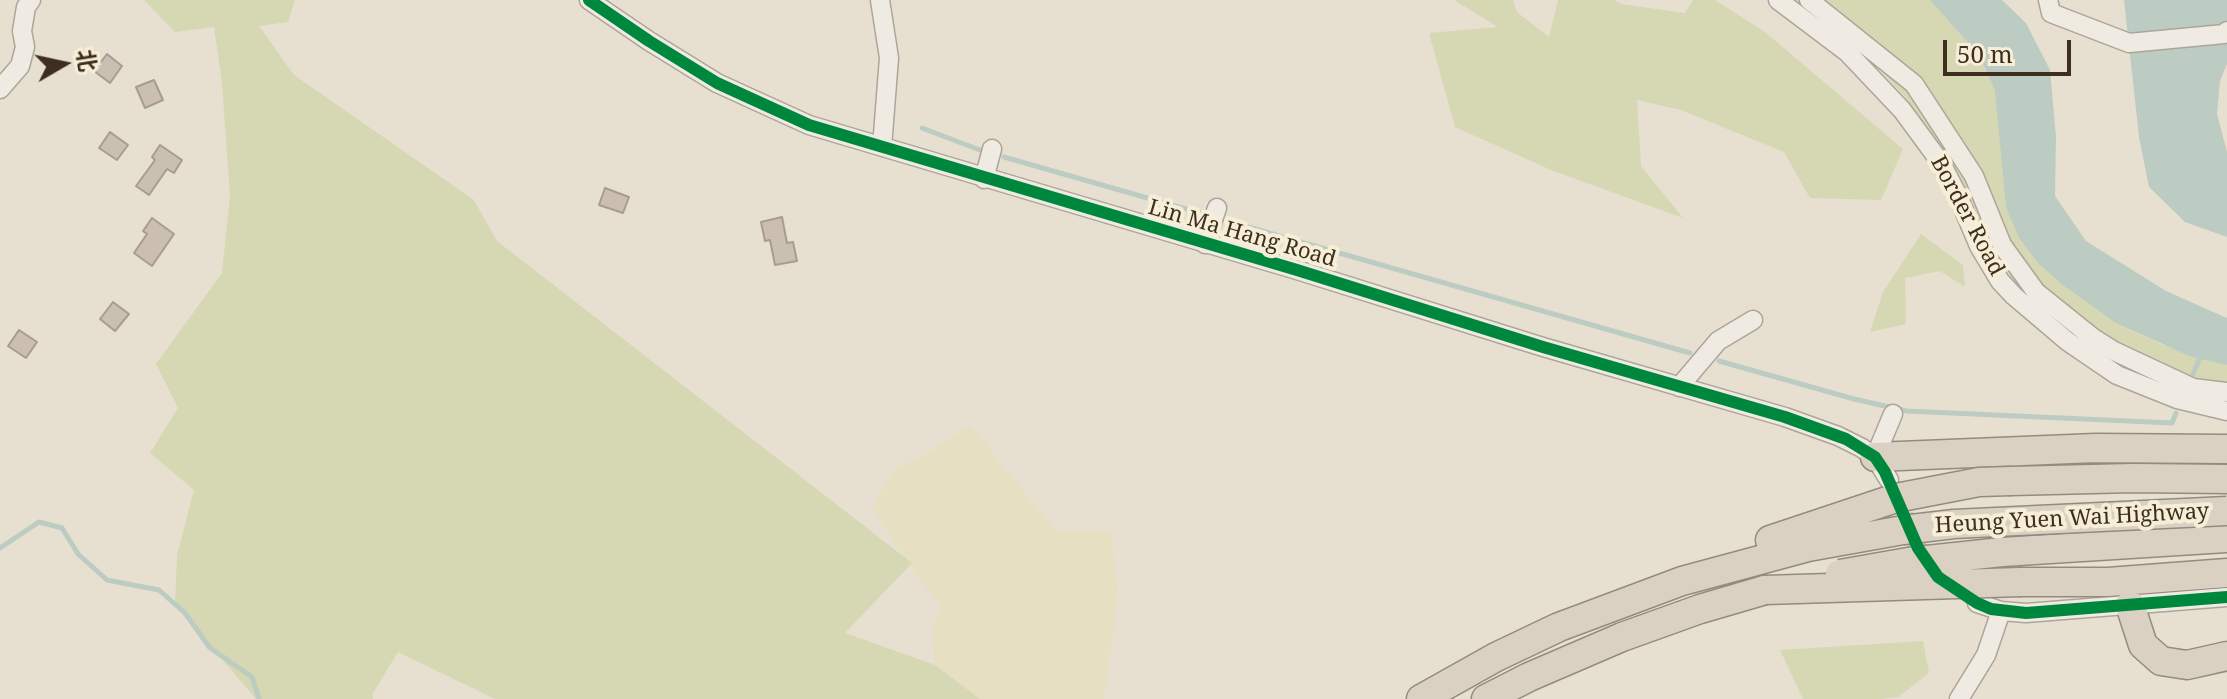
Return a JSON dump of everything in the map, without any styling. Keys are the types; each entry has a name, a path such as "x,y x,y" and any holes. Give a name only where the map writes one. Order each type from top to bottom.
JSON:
{"highway":[{"path":"1882,469 2096,448 2227,449"},
{"path":"1682,581 1752,546 1881,501 1979,482 2227,479"},
{"name":"Heung Yuen Wai Highway","path":"1421,699 1496,657 1559,627 1682,581 1765,557 1877,533 1954,524 2227,511"},
{"name":"Heung Yuen Wai Highway","path":"1486,699 1622,637 1765,590 1862,569 1948,557 2227,538"},
{"path":"1765,590 1947,583 2108,582 2227,573"},
{"path":"2130,605 2143,645 2161,661 2187,665 2227,656"}],"street":[{"path":"0,89 20,66 25,47 22,31 26,7 31,0"},
{"name":"Lin Ma Hang Road","path":"589,0 686,65 754,102 809,125 1821,429 1846,439 1882,469"},
{"path":"880,0 889,58 882,147"},
{"name":"Border Road","path":"1778,0 1847,52 1911,121 1941,163 1994,273 2014,296 2067,341 2117,375 2177,399 2227,411"},
{"path":"1809,0 1914,84 1974,176 2002,245 2036,292 2114,351 2193,388 2227,392"},
{"path":"2048,0 2051,13 2129,43 2226,34"},
{"path":"984,179 992,149"},
{"path":"1205,244 1217,208"},
{"path":"1679,387 1718,341 1753,320"},
{"path":"1882,469 1893,414"},
{"path":"1977,603 2001,611 2026,613 2227,597"},
{"path":"1959,699 1986,655 2001,611"}],"shaded area":[{"path":"1930,0 2002,0 2026,23 2050,70 2056,137 2055,196 2086,241 2166,291 2227,318 2227,365 2189,356 2116,323 2039,264 2019,238 2006,207 1995,91 1979,55"},
{"path":"2124,0 2227,0 2227,64 2220,81 2217,114 2227,152 2227,237 2185,222 2149,187 2139,137"},
{"path":"970,425 1056,531 1110,532 1119,594 1104,699 976,699 935,665 932,630 942,607 915,574 872,508 895,468 923,456"}],"green space":[{"path":"144,0 295,0 288,22 259,26 294,75 474,200 497,241 912,563 845,633 935,665 980,699 495,699 398,652 373,693 373,699 256,699 175,604 177,555 194,490 150,453 178,408 156,364 222,273 230,196 222,83 214,27 175,32"},
{"path":"1454,0 1513,0 1517,12 1549,37 1558,0 1615,0 1621,4 1685,13 1693,0 1715,0 1765,32 1903,149 1881,200 1810,198 1784,152 1681,110 1637,100 1641,166 1683,218 1551,170 1455,127 1429,33 1498,27"},
{"path":"1788,0 1930,0 1938,7 1978,54 1995,91 2000,120 2122,326 2163,345 2227,364 2227,399 2181,388 2131,370 2085,345 2012,282 1992,252 1944,151 1906,98 1860,48"},
{"path":"1921,234 1963,265 1965,287 1940,271 1905,278 1906,324 1870,332 1883,292"},
{"path":"1923,641 1929,673 1898,697 1881,699 1803,699 1780,650"}],"building":[{"path":"107,54 122,66 110,83 94,71"},
{"path":"154,80 163,100 145,108 136,87"},
{"path":"110,132 128,145 117,160 99,148"},
{"path":"160,145 182,160 174,173 167,169 149,195 136,186 155,160 152,157"},
{"path":"605,188 629,197 623,213 599,205"},
{"path":"782,217 787,243 793,242 797,261 775,265 770,240 765,241 761,222"},
{"path":"152,218 174,234 152,266 134,253 147,234 143,231"},
{"path":"113,302 129,314 115,331 100,319"},
{"path":"19,330 37,342 26,358 8,346"}],"waterway":[{"path":"922,128 980,150"},
{"path":"1004,157 1200,213"},
{"path":"1227,221 1690,353"},
{"path":"2191,378 2202,354"},
{"path":"1719,361 1907,411 2172,423 2176,413"},
{"path":"0,548 39,522 62,528 78,554 107,580 159,590 185,613 210,648 252,677 259,699"}],"tunnel":[{"path":"1894,490 1918,548 1930,568"}],"cycle path":[{"path":"589,0 717,83 809,125 1785,417 1846,439 1875,457 1885,472 1918,548 1938,577 1991,609 2026,613 2227,597"}]}
